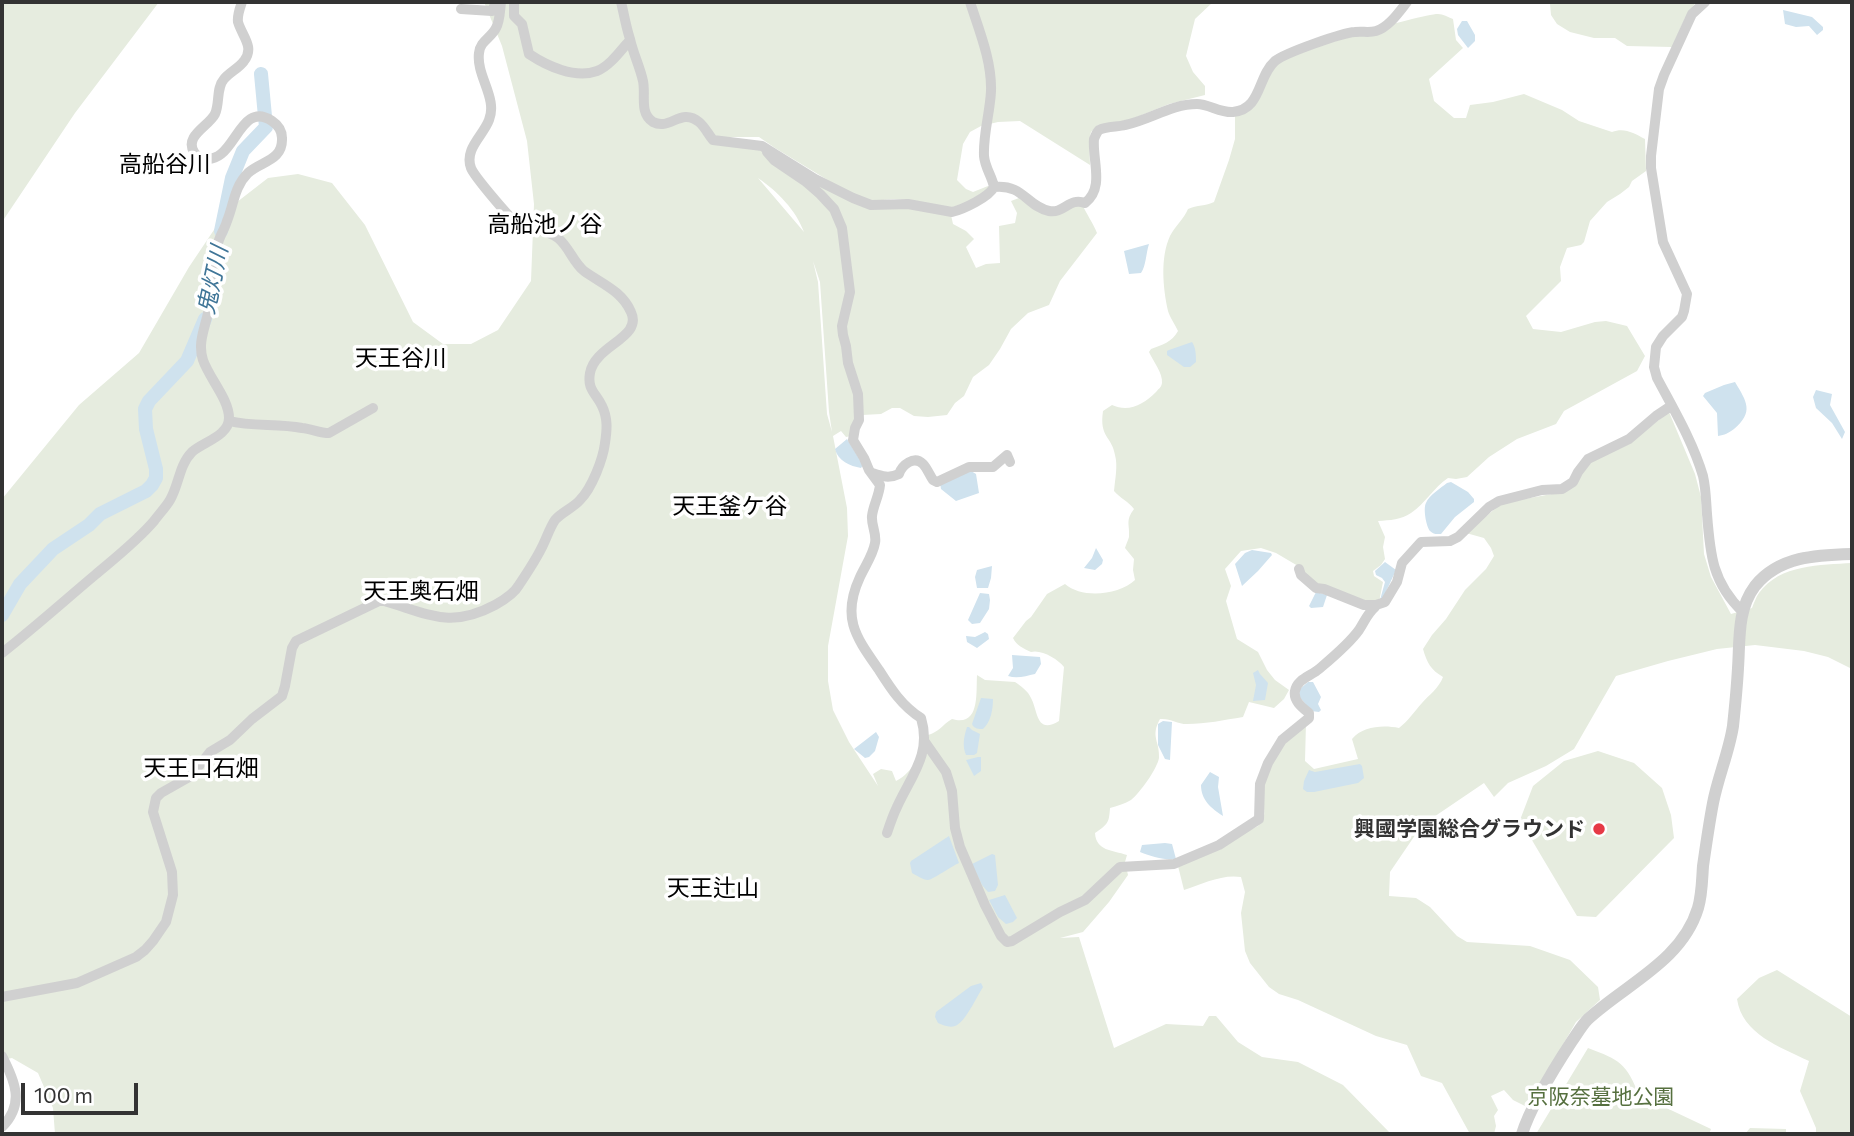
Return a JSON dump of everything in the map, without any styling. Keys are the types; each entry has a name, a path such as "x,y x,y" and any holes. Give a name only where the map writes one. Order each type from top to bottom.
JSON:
{"street":[{"path":"2,653 142,534 170,500 184,462 193,451 215,437 229,421 228,410 208,372 201,349 209,307 212,265 235,191 249,172 279,153 282,136 281,130 268,118 252,117 220,156 204,159 198,157 191,146 195,134 214,115 219,87 223,80 243,63 248,54 248,46 238,22 243,2"},
{"path":"2,997 77,983 136,957 153,941 166,922 173,895 172,872 153,812 156,798 191,776 210,752 230,740 282,696 292,648 296,641 370,604 384,600 443,618 465,617 502,601 517,588 556,520 580,500 591,484 604,449 607,432 602,405 590,386 590,372 604,350 626,335 633,324 633,318 617,293 581,268 559,239 543,230 514,222 470,166 472,148 490,119 491,110 480,72 479,52 481,45 497,27 501,3 496,2 492,11 461,9"},
{"path":"514,2 514,16 522,24 529,54 562,71 598,71 630,40"},
{"path":"621,2 644,83 646,116 655,123 666,124 681,117 691,117 701,123 713,139 762,146 815,179 871,205 908,204 952,212 991,193 994,187 984,159 984,137 991,92 988,62 970,2"},
{"path":"994,187 1013,188 1049,211 1062,210 1072,202 1087,202 1097,181 1093,146 1101,128 1125,125 1188,104 1224,111 1240,110 1253,103 1264,76 1275,61 1286,54 1343,35 1377,31 1407,2"},
{"path":"1705,2 1692,14 1659,89 1651,168 1663,242 1687,294 1682,317 1663,335 1653,357 1657,378 1694,451 1706,489 1709,541 1715,572 1723,589 1742,612"},
{"path":"762,146 774,160 805,181 834,209 842,228 850,292 842,327 848,363 858,394 859,420 853,440 880,485 872,513 876,540 870,559 859,577 850,613 860,642 880,672 905,707 921,718 925,742 918,767 887,833"},
{"path":"1299,569 1301,575 1316,588 1364,605 1385,602 1397,582 1402,563 1421,542 1450,541 1458,537 1499,500 1562,489 1573,482 1588,459 1629,439 1671,406"},
{"path":"229,421 329,433 373,408"},
{"path":"871,473 894,477 899,474 901,467 916,461 922,463 937,482 969,467 993,467 1007,455 1010,462"},
{"path":"1522,1134 1564,1054 1585,1022 1668,956 1688,934 1699,907 1713,801 1732,731 1737,696 1739,629 1748,596 1770,572 1782,565 1817,555 1852,554"},
{"path":"925,742 946,772 952,791 955,828 967,866 1001,936 1007,942 1012,941 1085,900 1120,867 1174,864 1219,845 1259,819 1260,784 1268,763 1282,740 1309,718 1310,713 1295,699 1294,692 1298,683 1317,671 1358,631 1376,605"},
{"path":"2,1056 14,1081 16,1097 10,1117 2,1127"}],"green space":[{"path":"2,2 159,2 75,113 2,222"},
{"path":"484,2 1213,2 1195,19 1186,56 1193,72 1205,86 1205,95 1169,104 1127,121 1098,125 1091,132 1089,140 1090,165 1020,121 981,126 970,132 963,144 957,180 973,192 988,186 991,188 974,200 947,209 912,200 872,201 849,193 759,137 729,137 760,148 845,197 951,215 953,224 974,239 966,247 976,268 1000,263 999,226 1015,223 1017,213 1011,201 1019,198 1040,211 1082,204 1097,233 1060,281 1049,305 1028,313 1011,329 989,365 973,377 964,396 947,415 914,416 900,408 892,408 881,414 862,415 851,436 846,437 841,431 833,436 847,508 848,536 828,646 828,681 833,710 849,742 878,786 873,774 881,769 892,771 896,781 912,767 928,735 952,719 961,720 972,714 977,675 985,680 1015,682 1030,695 1042,723 1051,725 1059,721 1064,667 1049,655 1023,648 1013,638 1047,594 1065,584 1081,592 1100,593 1120,589 1135,580 1134,559 1125,548 1129,537 1129,520 1134,509 1114,491 1116,459 1104,432 1103,411 1112,405 1124,408 1136,406 1161,386 1161,375 1149,352 1170,340 1178,331 1169,314 1165,293 1163,273 1167,245 1172,232 1188,209 1214,202 1235,139 1235,115 1252,107 1275,65 1303,52 1354,35 1438,14 1453,19 1456,40 1463,48 1429,79 1434,101 1454,118 1466,118 1470,105 1524,94 1562,110 1579,121 1612,132 1629,131 1645,139 1646,171 1607,202 1590,221 1581,245 1567,248 1560,267 1561,281 1526,316 1533,329 1561,332 1606,321 1627,326 1645,356 1637,371 1564,411 1556,424 1517,439 1489,457 1467,477 1448,478 1407,515 1378,521 1385,537 1385,559 1373,571 1374,576 1383,582 1379,602 1372,603 1318,587 1298,566 1276,553 1261,548 1241,551 1225,569 1231,586 1226,601 1237,639 1258,652 1275,680 1289,690 1274,708 1249,702 1243,717 1187,724 1160,719 1156,735 1159,758 1152,774 1131,800 1110,808 1107,823 1095,833 1102,847 1127,855 1125,862 1128,875 1083,932 1060,938 1079,937 1114,1048 1166,1024 1203,1026 1209,1016 1216,1016 1238,1042 1262,1057 1298,1062 1343,1085 1391,1134 55,1134 53,1108 38,1073 12,1058 2,1060 2,499 79,405 139,353 189,267 228,209 268,178 298,174 332,183 365,225 413,322 443,344 471,344 498,330 531,281 534,204 527,141 502,46","holes":["758,178 785,202 804,232","813,261 820,282 832,432 827,414 818,282"]},
{"path":"1547,2 1696,2 1685,18 1672,47 1627,46 1615,38 1594,38 1570,32 1557,24"},
{"path":"1669,412 1695,474 1701,497 1704,554 1711,577 1731,614 1752,608 1768,583 1789,571 1852,563 1852,669 1828,657 1804,651 1755,645 1717,649 1616,676 1574,749 1546,766 1508,783 1494,797 1484,783 1422,825 1390,872 1389,896 1416,898 1430,907 1457,936 1467,942 1530,946 1570,960 1598,987 1600,1000 1576,1022 1527,1107 1513,1100 1504,1090 1491,1096 1498,1110 1494,1116 1494,1134 1470,1134 1442,1083 1421,1076 1407,1045 1376,1036 1279,994 1269,987 1250,963 1245,951 1241,913 1245,892 1241,877 1219,878 1184,890 1178,866 1258,826 1264,816 1263,787 1268,768 1285,744 1306,723 1305,761 1314,769 1358,759 1352,739 1362,731 1374,727 1399,728 1436,688 1443,677 1430,666 1423,649 1465,590 1486,569 1494,556 1484,538 1466,533 1502,503 1563,492 1590,461 1636,438"},
{"name":"興國学園総合グラウンド","path":"1598,751 1634,763 1662,788 1671,815 1674,838 1596,917 1577,916 1520,820 1533,786 1564,761"},
{"path":"1777,970 1852,1017 1852,1134 1816,1134 1800,1091 1809,1061 1764,1038 1746,1021 1740,1011 1737,999 1759,978"},
{"name":"京阪奈墓地公園","path":"1588,1048 1621,1064 1639,1095 1711,1129 1709,1134 1536,1134"},
{"path":"1750,1128 1786,1129 1786,1134 1745,1134"}],"water":[{"path":"1783,10 1812,17 1823,30 1817,35 1809,26 1785,24"},
{"path":"1462,21 1467,21 1475,35 1475,41 1468,48 1458,35 1457,29"},
{"path":"1149,244 1141,273 1129,274 1124,251"},
{"path":"1192,342 1196,362 1190,367 1184,367 1167,355 1167,351"},
{"path":"1735,382 1745,401 1746,412 1734,429 1718,436 1717,413 1703,396"},
{"path":"1816,390 1832,394 1830,405 1845,432 1842,439 1832,423 1816,408 1813,397"},
{"path":"847,439 863,465 861,468 845,462 835,449"},
{"path":"971,471 976,474 979,493 956,501 941,489 940,483"},
{"path":"1451,482 1468,492 1474,502 1455,517 1441,534 1434,534 1427,525 1425,505 1432,494"},
{"path":"1096,548 1103,560 1102,564 1095,570 1084,568 1092,558"},
{"path":"1252,550 1272,555 1242,586 1235,564 1245,553"},
{"path":"1385,562 1396,570 1380,600 1385,582 1375,571"},
{"path":"992,566 988,588 977,588 977,570"},
{"path":"1316,592 1327,595 1323,607 1311,608 1309,606"},
{"path":"980,593 989,594 989,609 980,623 972,624 968,620"},
{"path":"985,632 989,639 977,648 967,642 966,636 975,637"},
{"path":"1012,655 1040,657 1041,664 1035,674 1008,676 1013,668"},
{"path":"1258,670 1268,683 1265,700 1253,701 1256,685 1253,673"},
{"path":"1308,682 1313,682 1321,697 1319,712 1311,711 1299,696 1300,689"},
{"path":"981,698 993,699 991,715 983,729 975,728 972,724"},
{"path":"1163,721 1172,722 1170,760 1165,759 1158,745 1158,724"},
{"path":"967,727 980,734 977,753 974,755 966,755 965,752"},
{"path":"876,732 879,737 875,751 865,758 854,749"},
{"path":"981,757 981,771 974,776 966,760"},
{"path":"1360,764 1364,778 1358,783 1314,792 1303,789 1309,770 1315,772"},
{"path":"1210,772 1219,777 1223,816 1211,807 1203,795 1201,785"},
{"path":"949,836 959,863 928,880 912,873 911,861"},
{"path":"1172,844 1176,859 1158,858 1140,852 1142,845"},
{"path":"995,855 998,885 995,891 988,892 972,864"},
{"path":"1005,895 1017,918 1006,924 998,917 989,900"},
{"path":"981,983 983,987 959,1024 951,1027 938,1023 936,1012 971,986"}],"waterway":[{"name":"鬼灯川","path":"221,231 232,178 243,151 266,127 261,74"},
{"name":"鬼灯川","path":"2,615 20,584 53,549 89,525 100,514 146,491 152,485 156,478 156,469 146,429 145,409 149,401 187,361 205,319"}],"place":[{"name":"興國学園総合グラウンド","path":"1599,829"}],"district":[{"name":"高船谷川","path":"165,164"},
{"name":"高船池ノ谷","path":"545,224"},
{"name":"天王谷川","path":"401,358"},
{"name":"天王釜ケ谷","path":"730,506"},
{"name":"天王奥石畑","path":"421,591"},
{"name":"天王口石畑","path":"201,768"},
{"name":"天王辻山","path":"713,888"}]}
